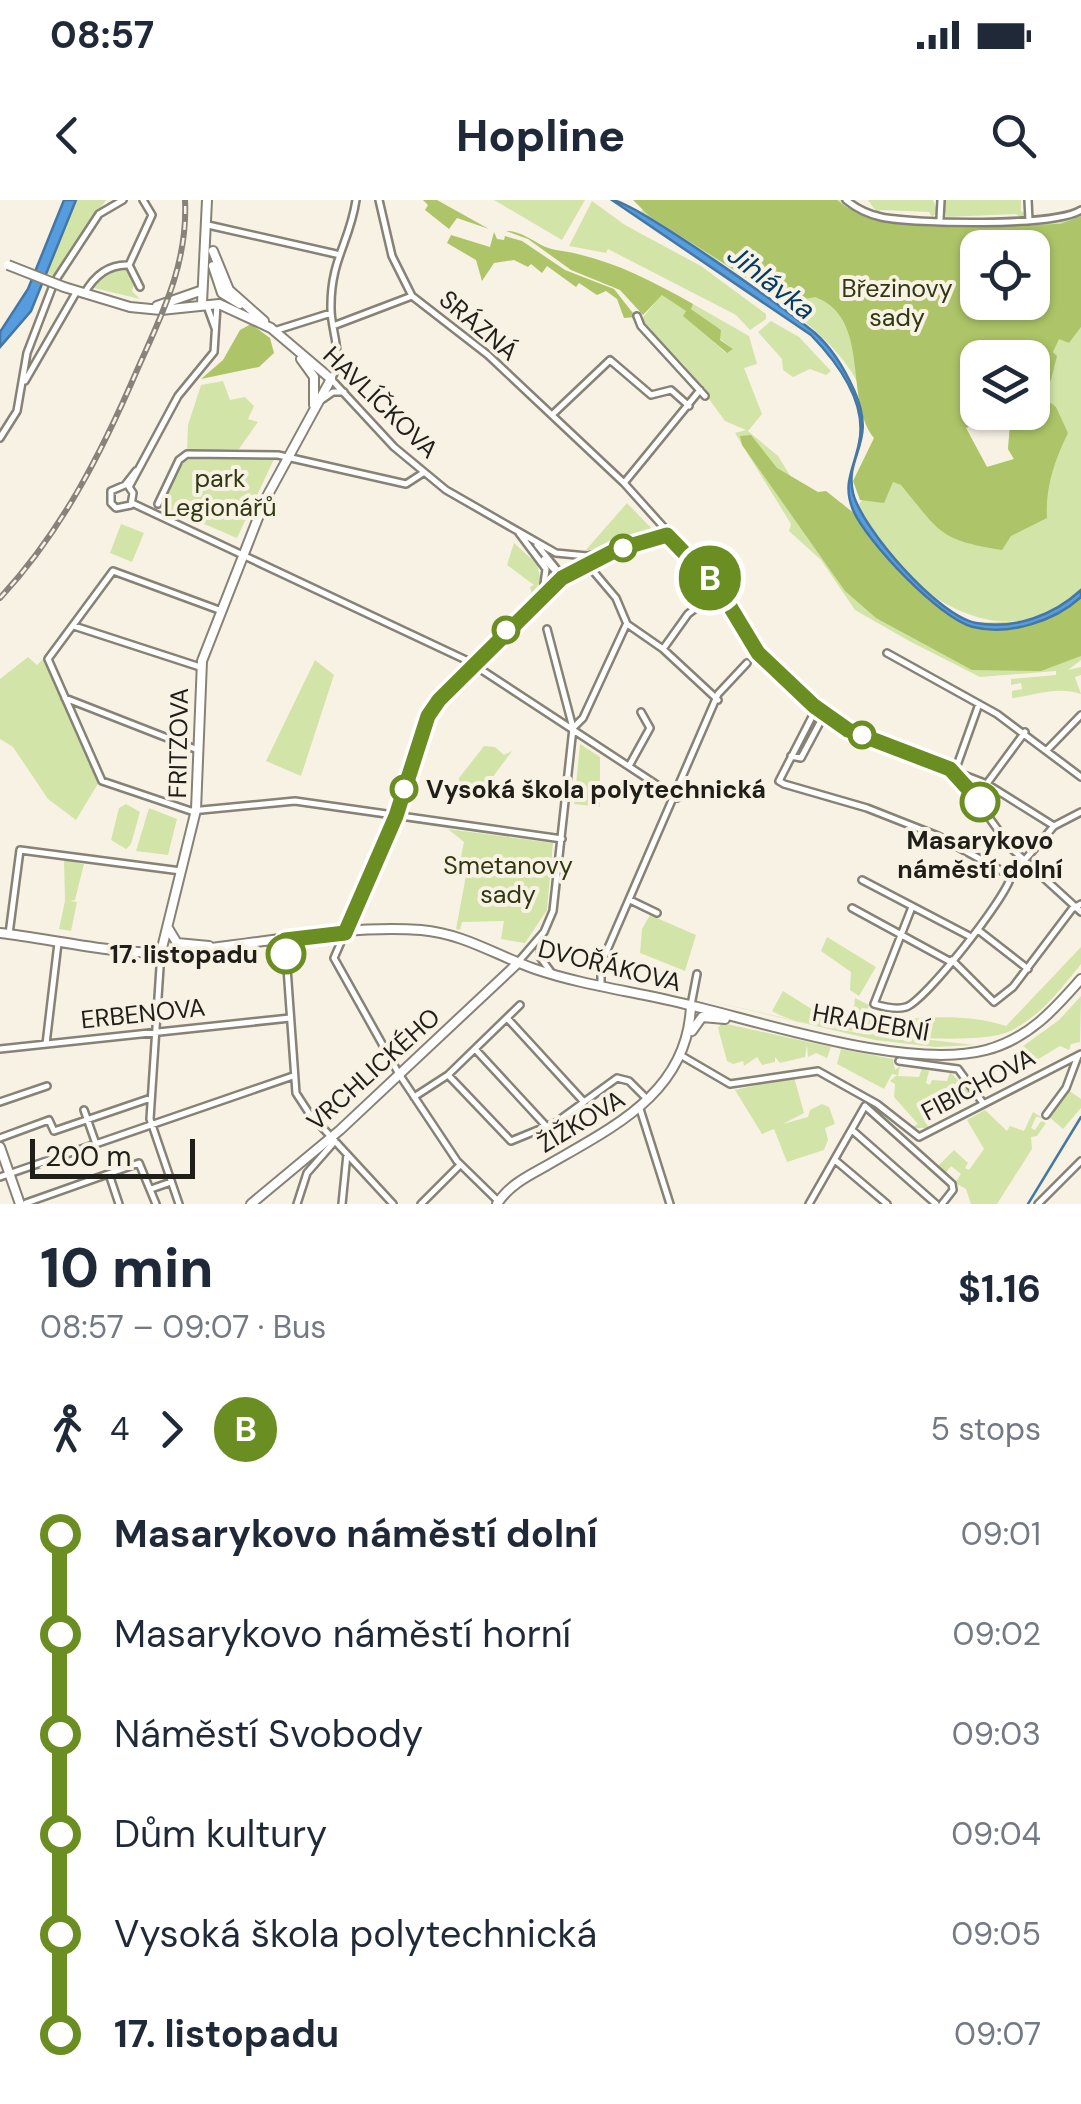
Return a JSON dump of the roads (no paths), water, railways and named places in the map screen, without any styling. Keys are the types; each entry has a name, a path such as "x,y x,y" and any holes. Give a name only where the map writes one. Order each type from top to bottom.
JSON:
{"street":[{"path":"57,278 98,214 122,200"},
{"path":"129,265 152,215 142,200"},
{"name":"HAVLÍČKOVA","path":"207,200 202,289 211,304 273,330"},
{"path":"332,379 338,364 331,313 336,254 356,200"},
{"name":"SRÁZNÁ","path":"380,200 392,256 412,296 553,414 624,483 720,590 758,653 810,703 848,730 987,784 1054,826"},
{"path":"940,220 941,200"},
{"path":"1028,200 1029,221"},
{"path":"849,201 877,216 940,220 1061,219 1081,210"},
{"path":"208,227 336,254"},
{"name":"HAVLÍČKOVA","path":"208,227 220,289 211,304"},
{"name":"HAVLÍČKOVA","path":"212,250 224,283 332,379 424,473 517,531 561,576"},
{"path":"4,264 130,307 211,304"},
{"path":"129,265 140,287"},
{"path":"23,384 81,292 103,272 129,265"},
{"path":"0,438 17,411 28,353 52,288"},
{"path":"153,308 202,289 220,289"},
{"name":"HAVLÍČKOVA","path":"220,289 249,308"},
{"path":"333,326 412,296"},
{"path":"132,503 120,510 110,503 114,488 127,486 178,396 209,360 217,344 211,304"},
{"path":"211,304 216,331"},
{"path":"216,320 232,310"},
{"path":"273,330 331,313"},
{"path":"624,483 699,393 641,326 638,316"},
{"path":"289,344 312,372 314,408"},
{"path":"553,414 613,360 651,395 671,390 688,406"},
{"name":"FRITZOVA","path":"161,952 196,810 200,667 240,554 285,458 332,379"},
{"path":"314,408 333,392 345,392"},
{"path":"158,504 178,460 187,454 245,452 406,484 424,473"},
{"path":"127,486 132,503 473,664 677,798"},
{"path":"499,1203 460,1165 399,1074 334,965 396,816 428,716 473,664 561,576 616,550 667,535"},
{"path":"531,543 568,556 616,550"},
{"name":"HAVLÍČKOVA","path":"531,543 547,572 539,598"},
{"path":"220,610 113,571 50,658 48,664 102,782 157,802 196,810 295,802 562,839"},
{"path":"594,572 616,598 626,624 663,649 718,700"},
{"path":"663,649 688,614 720,590"},
{"path":"573,728 583,718 626,624"},
{"path":"74,626 200,667"},
{"path":"548,630 573,728 557,887 540,957 554,974"},
{"path":"887,653 997,714 1081,777"},
{"path":"601,987 601,964 677,798 720,690 747,662"},
{"path":"66,698 198,750"},
{"path":"852,908 951,961 991,1002 1013,988 1079,908 1023,860 955,772 978,703"},
{"path":"816,708 779,781 954,842 1012,876"},
{"path":"629,766 650,728 640,712"},
{"path":"791,756 801,758 824,715"},
{"path":"1046,750 1081,715"},
{"path":"977,797 1025,732"},
{"path":"912,907 874,1004 909,1006 978,930 1023,860 1054,826 1081,812"},
{"path":"5,933 20,850 181,872"},
{"path":"862,880 971,938"},
{"path":"629,903 657,913"},
{"path":"356,907 356,922 368,932"},
{"path":"168,924 176,943 214,947"},
{"path":"978,930 1028,969"},
{"name":"DVOŘÁKOVA","path":"5,933 161,952 345,933 440,932 489,946 554,974 691,1006"},
{"path":"519,962 544,932"},
{"path":"46,1044 58,940"},
{"path":"285,940 293,1076 302,1104 392,1204"},
{"path":"489,946 502,964 499,981"},
{"path":"161,952 151,1125 178,1204"},
{"name":"VRCHLICKÉHO","path":"251,1204 333,1138 519,962"},
{"path":"691,1006 697,974"},
{"name":"HRADEBNÍ","path":"691,1006 895,1050 970,1052 1000,1045 1037,1026 1081,979"},
{"path":"414,1096 448,1075 520,1004"},
{"name":"ŽIŽKOVA","path":"499,1203 522,1180 650,1101 683,1051 691,1006"},
{"path":"683,1051 702,1017 765,1023"},
{"name":"ERBENOVA","path":"0,1049 290,1018"},
{"path":"507,1018 584,1102"},
{"path":"476,1048 547,1127"},
{"name":"FIBICHOVA","path":"683,1051 730,1084 813,1070 919,1137 1080,1055"},
{"path":"1046,1115 1066,1088 1080,1055"},
{"path":"898,1060 958,1070 982,1102"},
{"path":"448,1075 510,1141 547,1127 623,1078 650,1101"},
{"path":"4,1176 293,1076"},
{"path":"0,1102 47,1086"},
{"path":"0,1138 50,1120 54,1131 152,1097"},
{"path":"809,1204 867,1103 953,1186 938,1204 852,1130"},
{"path":"640,1109 670,1204"},
{"path":"84,1110 96,1144"},
{"path":"297,1204 307,1173 333,1138"},
{"path":"0,1147 4,1176 23,1203 142,1164 156,1204"},
{"path":"342,1204 347,1154"},
{"path":"835,1160 887,1204"},
{"path":"1038,1204 1081,1161"},
{"path":"421,1204 460,1165"},
{"path":"109,1173 118,1204"},
{"path":"151,1188 171,1182"},
{"path":"50,1194 54,1204"}],"water":[{"path":"64,200 76,200 31,311 0,347 0,332 28,289"},
{"path":"612,200 713,259 827,345 854,390 863,423 862,436 851,480 859,509 904,569 942,605 960,617 991,625 1019,622 1046,613 1081,590 1081,597 1058,613 1031,624 987,629 959,621 924,594 873,541 853,510 849,484 859,443 859,413 848,384 831,358 811,335"}],"waterway":[{"path":"1028,1204 1081,1117"}],"railway":[{"path":"0,598 61,518 124,399 172,287 182,245 185,200"}],"place":[{"name":"Vysoká škola polytechnická","path":"404,789"},
{"name":"Masarykovo náměstí dolní","path":"980,802"},
{"name":"17. listopadu","path":"286,954"}],"water label":[{"name":"Jihlávka","path":"772,282"}],"park label":[{"name":"Březinovy sady","path":"897,302"},
{"name":"park Legionářů","path":"220,492"},
{"name":"Smetanovy sady","path":"508,880"}]}
